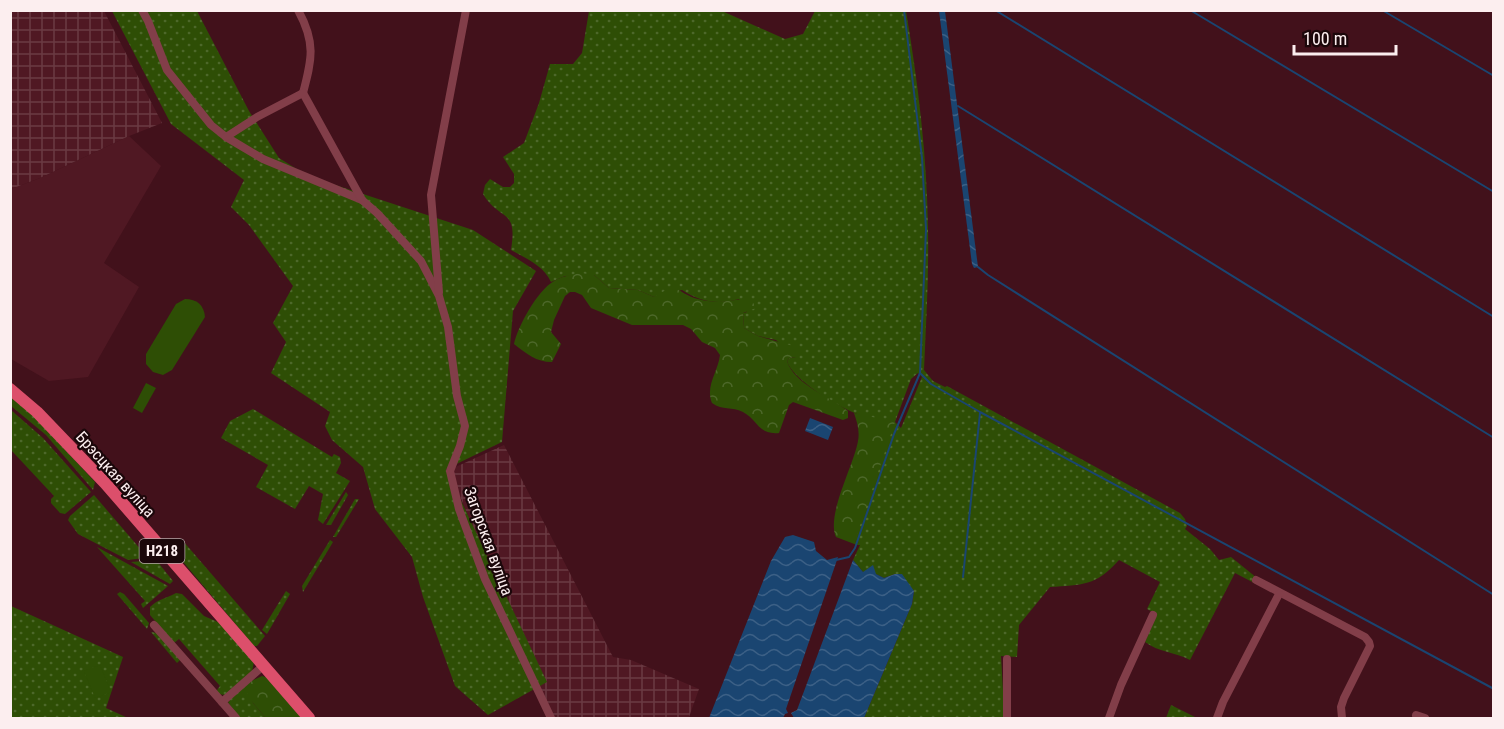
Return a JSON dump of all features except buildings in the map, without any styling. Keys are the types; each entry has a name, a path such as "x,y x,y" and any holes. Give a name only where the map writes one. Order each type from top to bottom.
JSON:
{"main road":[{"name":"Брэсцкая вуліца","path":"10,389 37,412 105,483 309,718"}],"street":[{"path":"142,10 167,70 211,124 226,137 263,159 362,200"},
{"path":"226,137 257,117 303,93 312,59 307,26 298,10"},
{"name":"Загорская вуліца","path":"439,296 430,195 466,10"},
{"name":"Загорская вуліца","path":"303,93 362,200 421,261 439,296 448,327 458,396 465,426 450,471 459,509 485,579 550,718"},
{"path":"1256,580 1365,637 1369,642 1370,646 1341,707 1342,718"},
{"path":"1217,718 1279,594"},
{"path":"1109,718 1153,615"},
{"path":"154,626 236,718"},
{"path":"1007,659 1007,718"},
{"path":"222,702 263,666"},
{"path":"1416,715 1425,718"}],"shaded area":[{"path":"11,10 104,11 162,123 11,189"},
{"path":"129,136 161,166 104,263 139,287 88,377 49,381 11,359 11,189 40,178"},
{"path":"504,445 613,657 631,660 699,689 689,717 691,718 553,718 449,470"}],"green space":[{"path":"112,11 197,11 249,111 279,158 308,176 473,230 536,271 513,311 502,442 446,469 547,682 488,715 455,686 423,597 412,557 375,509 363,467 332,440 325,426 330,412 271,373 286,342 273,323 293,286 249,225 231,207 244,180 171,124"},
{"path":"589,11 722,11 785,39 803,34 815,11 906,11 926,174 928,264 924,370 933,381 947,386 1180,513 1185,519 1187,526 1185,529 1210,549 1219,560 1231,557 1257,578 1256,584 1235,573 1190,660 1155,648 1145,642 1157,614 1147,609 1160,582 1119,560 1103,575 1088,582 1050,587 1019,625 1017,657 1001,656 1003,718 864,718 912,604 914,591 895,574 884,578 863,572 853,560 860,545 857,545 855,540 860,415 830,400 798,377 787,361 789,358 796,357 776,340 758,336 744,328 743,313 747,312 739,299 724,302 709,301 682,290 654,297 638,290 609,288 594,275 565,276 551,282 539,267 511,250 513,236 510,221 489,203 483,194 485,185 490,179 503,187 510,187 514,183 514,174 503,157 524,143 550,64 573,64 582,53","holes":["918,373 922,377 901,428 895,422 911,379"]},
{"path":"581,273 594,275 609,288 638,290 654,297 671,287 705,301 751,299 756,308 743,313 744,328 758,336 797,347 799,353 787,361 791,369 797,377 813,389 848,411 848,418 843,420 793,402 789,405 779,433 767,432 743,412 712,403 711,385 720,355 715,348 702,342 691,329 683,325 632,325 591,308 582,295 575,292 570,292 565,296 554,320 551,332 561,344 552,362 536,359 514,344 524,319 541,293 557,279"},
{"path":"185,299 199,304 205,317 172,370 163,375 153,372 146,364 146,354 176,304"},
{"path":"146,383 156,388 142,413 133,408"},
{"path":"10,396 29,411 95,482 93,490 46,435 11,406"},
{"path":"253,409 332,457 334,454 340,457 341,463 336,473 350,481 323,524 318,520 323,494 309,486 295,509 256,487 268,465 221,438 230,421"},
{"path":"11,410 43,438 91,492 65,514 60,513 51,503 54,496 11,450"},
{"path":"854,413 895,422 855,540 857,545 836,537 834,528 838,503 858,441"},
{"path":"346,492 348,495 331,525 326,525"},
{"path":"94,495 142,551 152,557 128,560 78,534 68,520"},
{"path":"355,499 359,499 336,537 333,537"},
{"path":"330,540 333,542 303,592 302,586"},
{"path":"181,541 265,636 257,646 254,646 174,551"},
{"path":"97,547 168,586 143,608 141,604 145,601"},
{"path":"156,560 173,581 170,584 131,562"},
{"path":"286,591 290,594 267,634 262,630"},
{"path":"120,592 149,623 147,629 117,594"},
{"path":"176,593 182,594 204,616 220,623 254,661 252,672 225,695 218,694 217,690 220,686 179,639 174,643 150,615 150,607"},
{"path":"11,606 123,657 106,708 128,718 11,718"},
{"path":"151,632 157,633 180,660 177,663"},
{"path":"100,665 111,692 95,698 84,671"},
{"path":"262,676 268,678 302,718 266,718 246,691 249,682"},
{"path":"249,682 253,703 266,718 240,718 228,703"},
{"path":"1171,705 1197,718 1166,718"}],"water":[{"path":"939,11 945,11 978,267 974,268 972,264"},
{"path":"810,418 833,427 828,440 805,431"},
{"path":"793,535 814,542 816,551 827,560 838,557 786,709 788,713 783,718 709,718 771,561 785,537"},
{"path":"853,560 863,572 873,565 876,574 884,578 902,574 914,591 912,604 864,718 794,718 791,713 797,710"}],"waterway":[{"path":"836,560 849,557 855,548 894,434 920,373 926,229 922,158 904,10"},
{"path":"995,10 1494,317"},
{"path":"1190,10 1494,192"},
{"path":"1382,10 1494,76"},
{"path":"958,106 1494,438"},
{"path":"978,267 1494,595"},
{"path":"921,374 931,384 980,412 1494,689"},
{"path":"963,577 980,413"}]}
